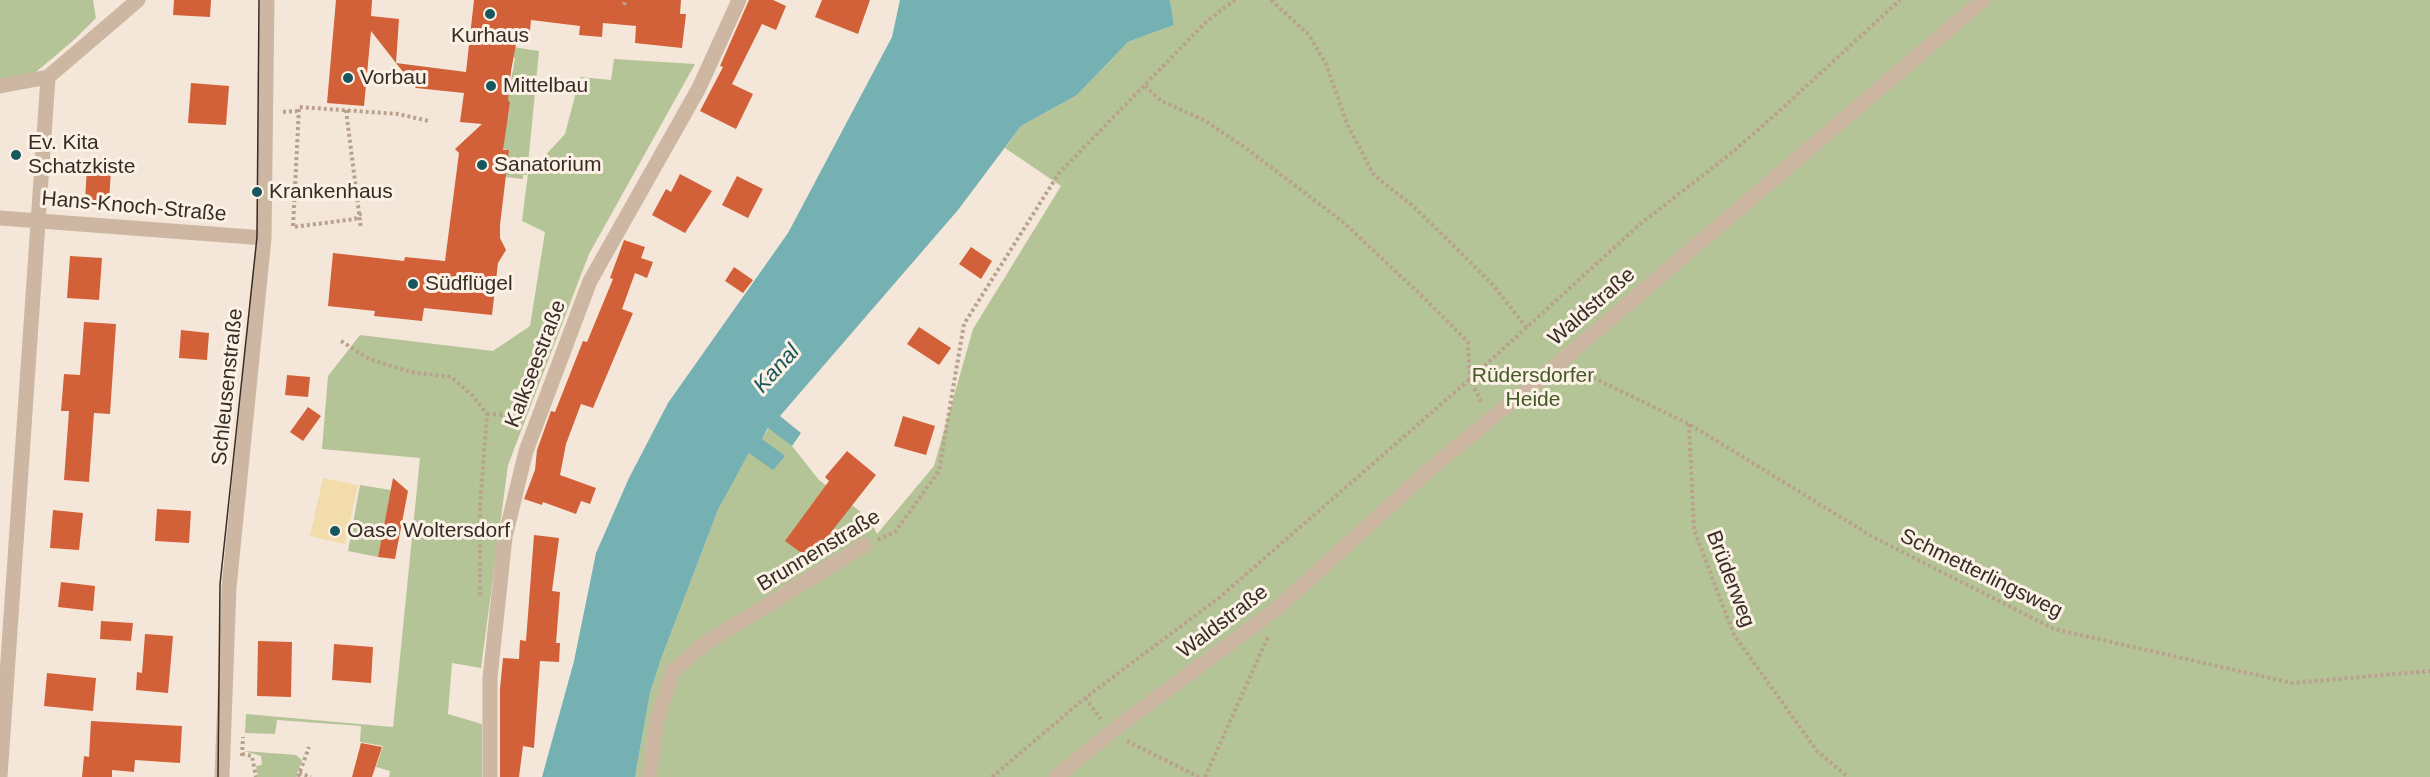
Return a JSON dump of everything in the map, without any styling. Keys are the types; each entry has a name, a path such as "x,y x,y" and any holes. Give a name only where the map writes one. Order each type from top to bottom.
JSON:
{"street":[{"path":"0,86 48,77 138,0"},
{"name":"Schleusenstraße","path":"222,777 229,587 264,238 267,0"},
{"name":"Kalkseestraße","path":"490,777 490,678 505,537 535,423 590,280 699,88 739,0"},
{"name":"Waldstraße","path":"1056,777 1111,732 1280,606 1429,470 1560,362 1983,0"},
{"path":"0,777 48,77"},
{"name":"Hans-Knoch-Straße","path":"0,218 264,238"},
{"name":"Brunnenstraße","path":"649,777 657,720 673,671 704,644 866,545"}],"path":[{"name":"Brunnenstraße","path":"866,545 896,531 939,471 964,324 1059,173 1207,21 1235,0"},
{"path":"1271,0 1309,35 1326,64 1347,124 1374,175 1413,206 1456,248 1492,285 1527,328"},
{"path":"992,777 1085,698 1220,597 1470,379 1639,225 1730,154 1776,114 1900,0"},
{"path":"1145,86 1161,100 1204,120 1343,222 1468,342 1470,379 1490,420"},
{"path":"361,213 355,219 293,227 299,107 398,114 429,121"},
{"path":"283,112 297,111"},
{"path":"346,111 361,213 361,229"},
{"path":"341,342 369,359 411,372 451,377 473,396 487,414 480,506 480,600"},
{"name":"Schmetterlingsweg","path":"1560,362 1689,424 1873,537 2054,629 2292,683 2430,671"},
{"path":"487,414 507,415 535,423"},
{"name":"Brüderweg","path":"1689,424 1694,530 1734,635 1817,751 1848,777"},
{"path":"1205,777 1254,672 1280,606"},
{"path":"1085,698 1111,732 1199,777"},
{"path":"242,765 243,732"},
{"path":"309,747 298,775 311,777"},
{"path":"242,754 252,756 256,777"}],"green space":[{"path":"0,0 93,0 96,18 29,78 0,78"},
{"name":"Rüdersdorfer Heide","path":"1170,0 2430,0 2430,777 635,777 650,693 661,659 718,510 749,453 784,457 762,439 769,428 792,446 819,480 870,519 877,534 934,466 973,329 1061,186 1005,148 1021,126 1077,95 1128,42 1174,25"},
{"path":"513,47 539,51 527,175 523,175 523,179 505,177 509,150 501,149 510,104 507,103 515,58 512,57"},
{"path":"614,59 695,64 589,254 508,465 481,668 452,663 448,714 482,724 482,777 389,777 390,771 376,767 383,746 360,742 361,726 277,720 275,734 245,733 246,714 393,727 420,458 322,449 328,376 360,335 493,351 530,326 545,232 522,221 528,174 565,134 580,77 611,80"},
{"path":"360,485 391,490 378,557 348,551"},
{"path":"244,751 296,755 302,760 296,777 258,777 256,766 262,765 261,756"}],"sand":[{"path":"323,478 358,485 345,544 310,536"}],"water":[{"name":"Kanal","path":"900,0 1170,0 1174,25 1128,42 1077,95 1021,126 958,210 780,416 801,433 792,446 768,428 762,439 785,456 773,470 749,453 718,510 661,659 650,693 635,777 542,777 574,661 596,553 629,478 668,403 788,233 892,37"}],"building":[{"path":"174,0 211,0 210,17 173,15"},
{"name":"Vorbau","path":"336,0 372,0 371,16 399,19 396,63 371,31 364,106 327,103"},
{"path":"474,0 681,0 680,14 686,14 682,48 635,43 636,26 603,23 602,37 579,35 580,26 531,20 529,41 517,39 511,71 508,100 510,103 503,150 509,150 500,225 500,238 506,250 498,263 492,315 424,308 422,321 374,316 375,311 328,306 333,253 404,261 405,257 445,261 459,153 455,149 482,124 460,122 464,93 416,88 396,63 466,72"},
{"path":"749,0 773,0 786,6 776,30 762,24 732,84 753,94 736,129 700,111 723,67 720,66"},
{"path":"822,0 870,0 858,34 815,17"},
{"path":"191,83 229,86 226,125 188,123"},
{"path":"87,168 111,170 109,201 85,200"},
{"path":"680,174 712,191 685,233 652,215 666,189 671,192"},
{"path":"737,176 763,189 748,218 722,205"},
{"path":"624,240 645,247 641,258 653,262 647,278 635,273 622,309 633,313 593,408 581,404 566,444 560,475 596,488 590,504 581,501 576,514 543,502 542,505 524,499 535,470 537,450 551,411 555,412 583,341 587,342 613,279 610,278"},
{"path":"971,247 992,261 981,279 959,264"},
{"path":"70,256 102,258 99,300 67,298"},
{"path":"734,267 753,280 743,293 725,281"},
{"path":"84,322 116,324 110,414 94,413 89,482 64,480 69,411 61,411 64,374 80,375"},
{"path":"919,327 951,348 939,365 907,344"},
{"path":"181,330 209,333 207,360 179,358"},
{"path":"287,375 310,377 308,397 285,395"},
{"path":"308,407 321,416 303,441 290,432"},
{"path":"903,416 935,426 926,455 894,446"},
{"path":"847,451 876,475 810,559 785,541 829,481 825,477"},
{"path":"393,478 408,491 395,559 378,557"},
{"path":"157,509 191,511 189,543 155,541"},
{"path":"53,510 83,513 79,550 50,548"},
{"path":"534,535 559,538 552,591 560,592 556,643 560,643 559,662 540,661 534,748 523,746 519,777 500,777 500,689 503,658 519,659 520,640 526,641"},
{"path":"61,582 95,586 93,611 58,607"},
{"path":"101,621 133,623 131,641 100,639"},
{"path":"145,634 173,636 168,693 136,690 137,672 142,673"},
{"path":"258,641 292,642 291,697 257,696"},
{"path":"334,644 373,647 371,683 332,680"},
{"path":"47,673 96,678 93,711 44,706"},
{"path":"91,721 182,726 180,763 135,760 134,772 112,770 112,777 82,777 84,756 89,757"},
{"path":"361,743 382,747 372,777 352,777"}],"tram line":[{"path":"218,777 220,584 257,237 259,0"}],"place":[{"name":"Kurhaus","path":"490,14"},
{"name":"Vorbau","path":"348,78"},
{"name":"Mittelbau","path":"491,86"},
{"name":"Ev. Kita Schatzkiste","path":"16,155"},
{"name":"Sanatorium","path":"482,165"},
{"name":"Krankenhaus","path":"257,192"},
{"name":"Südflügel","path":"413,284"},
{"name":"Oase Woltersdorf","path":"335,531"}]}
